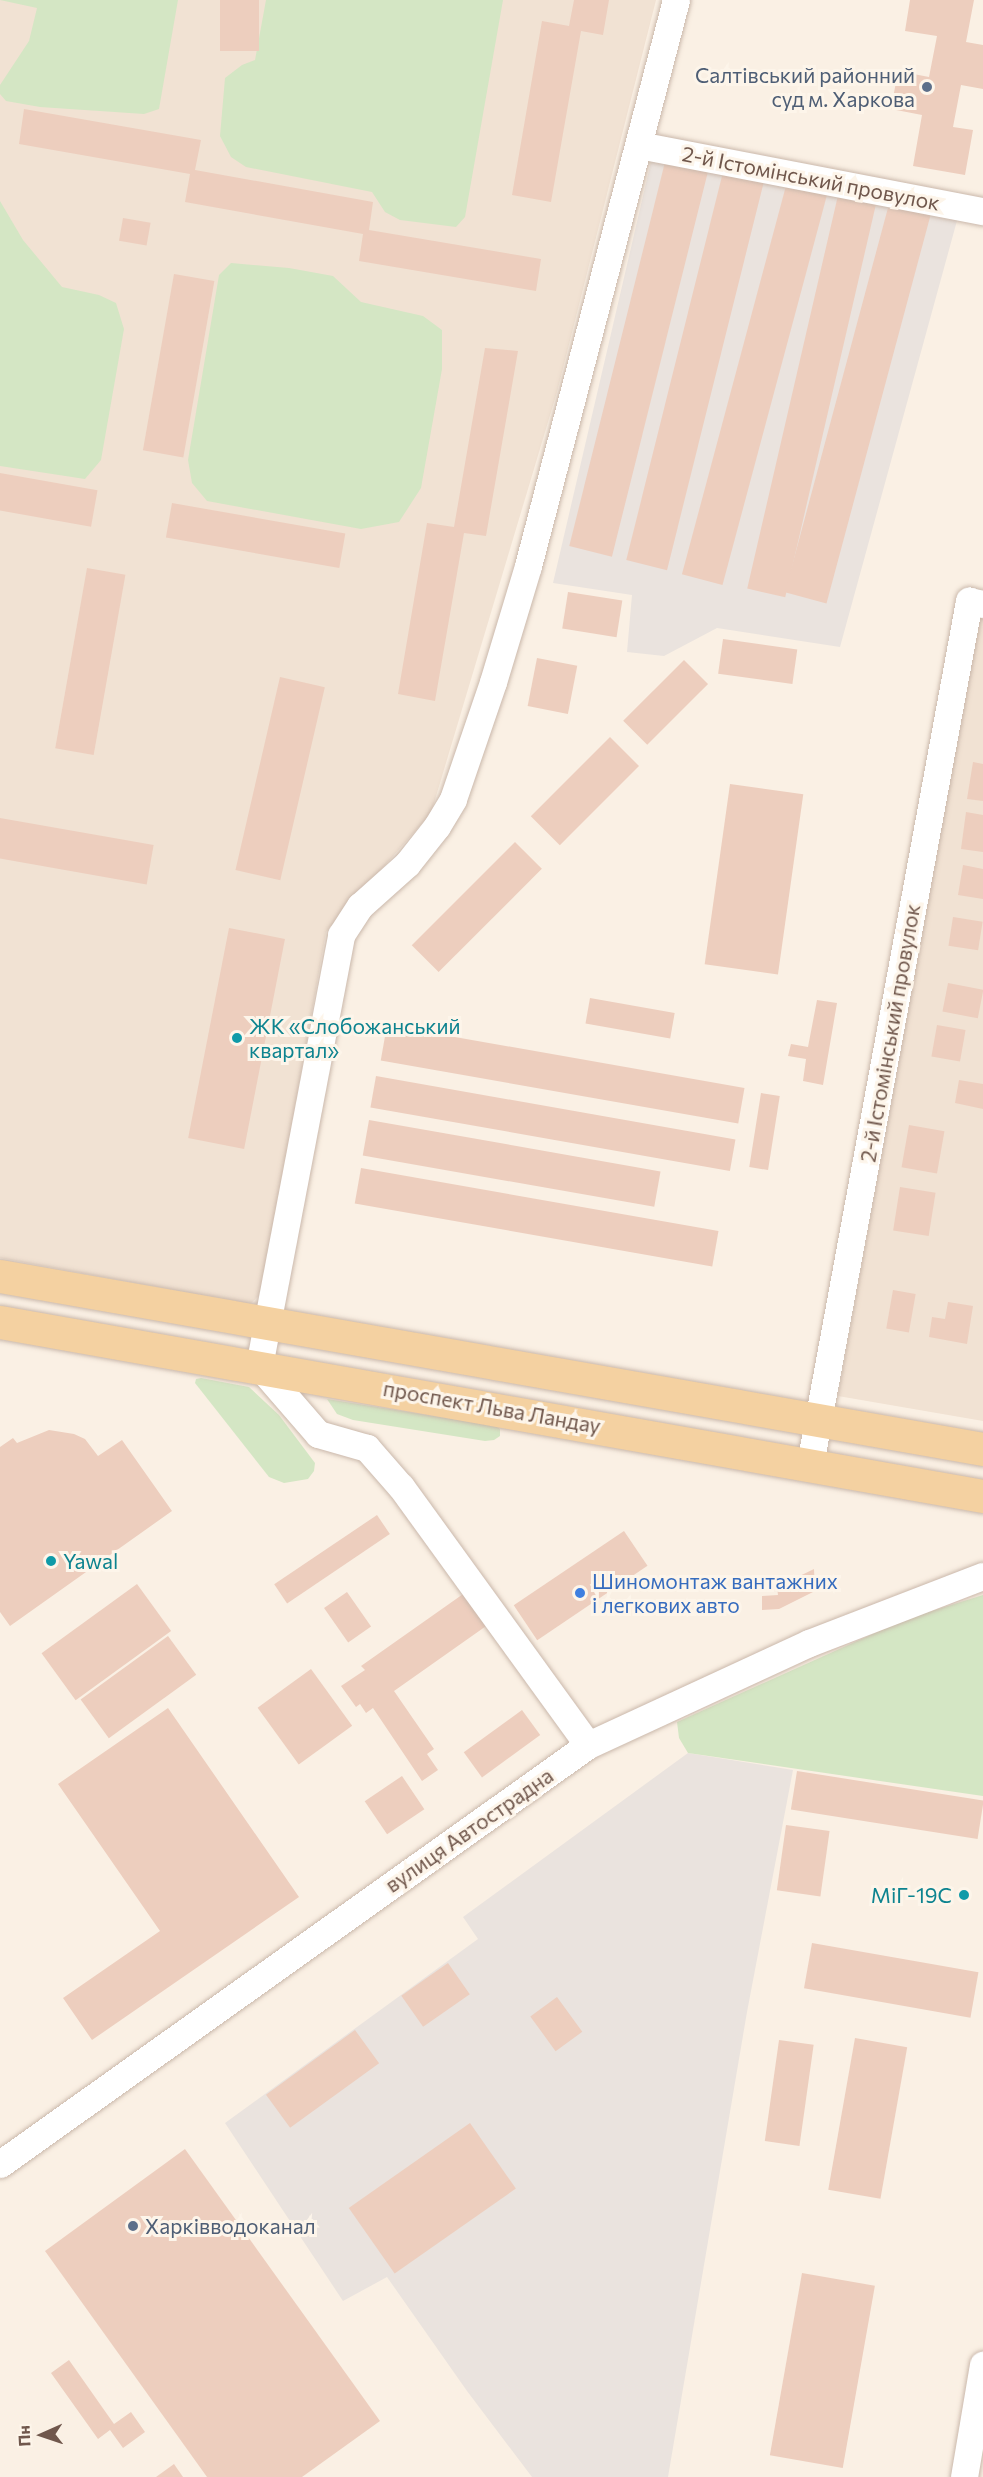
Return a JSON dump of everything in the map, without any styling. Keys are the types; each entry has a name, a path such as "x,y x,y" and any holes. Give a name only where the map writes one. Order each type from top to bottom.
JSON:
{"main road":[{"path":"0,1276 983,1449"},
{"name":"проспект Льва Ландау","path":"0,1322 259,1366 983,1496"}],"street":[{"path":"588,1745 401,1487 367,1448 318,1434 259,1366 341,935 360,906 407,864 437,826 453,799 493,682 528,566 676,0"},
{"name":"2-й Істомінський провулок","path":"639,145 983,212"},
{"name":"2-й Істомінський провулок","path":"810,1464 976,602"},
{"name":"вулиця Автострадна","path":"0,2164 588,1745 809,1643 983,1576"},
{"path":"964,2477 983,2365"}],"shaded area":[{"path":"0,0 656,0 557,392 431,813 326,932 262,1293 250,1304 0,1258"},
{"path":"653,153 958,217 840,647 717,628 664,656 627,652 632,595 553,583"},
{"path":"980,613 983,614 983,1421 838,1396"},
{"path":"688,1753 793,1770 747,2012 668,2477 532,2477 467,2391 387,2277 343,2301 225,2123 478,1939 463,1917"}],"green space":[{"path":"0,0 178,0 159,109 144,114 40,107 6,101 0,94 0,85 29,41 37,8"},
{"path":"266,0 503,0 465,217 456,227 400,220 385,212 372,192 246,167 231,157 220,136 225,78 242,65 255,60"},
{"path":"0,201 23,240 62,287 99,295 116,303 124,329 101,460 85,479 0,466"},
{"path":"231,263 289,268 333,276 361,302 423,316 442,330 442,369 421,488 399,522 361,529 207,501 192,483 188,460 219,275"},
{"path":"196,1379 249,1387 279,1415 315,1463 314,1471 308,1479 284,1483 269,1477 195,1383"},
{"path":"327,1399 496,1426 500,1429 500,1436 494,1440 485,1441 353,1420 337,1414"},
{"path":"983,1595 983,1796 688,1753 679,1738 677,1722 906,1619"}],"building":[{"path":"220,0 259,0 259,51 220,51"},
{"path":"574,0 609,0 603,35 581,31 551,202 512,195 542,21 569,26"},
{"name":"Салтівський районний суд м. Харкова","path":"910,0 974,0 966,42 983,45 983,89 961,85 953,127 973,130 965,175 913,166 922,115 891,109 898,71 929,77 937,36 905,31"},
{"path":"24,109 201,140 195,170 373,202 369,230 541,259 536,291 359,261 363,234 185,202 190,174 19,144"},
{"path":"666,158 709,169 612,557 569,546"},
{"path":"724,168 765,178 667,570 626,560"},
{"path":"787,182 828,193 722,585 682,574"},
{"path":"839,191 877,200 785,597 747,589"},
{"path":"889,204 931,215 826,603 785,592"},
{"path":"123,218 151,223 147,246 119,241"},
{"path":"174,274 214,281 183,457 143,450"},
{"path":"485,348 518,351 486,536 464,533 435,701 398,694 427,523 454,527"},
{"path":"0,473 97,490 91,527 0,511"},
{"path":"172,503 345,534 339,568 166,537"},
{"path":"87,568 125,575 94,755 55,748"},
{"path":"568,592 622,601 617,637 562,629"},
{"path":"723,639 797,649 792,684 718,674"},
{"path":"537,658 577,666 568,714 528,706"},
{"path":"684,660 708,684 647,745 623,721"},
{"path":"280,677 325,687 280,880 235,870"},
{"path":"610,737 639,766 560,845 531,816"},
{"path":"973,762 983,764 983,801 967,799"},
{"path":"730,784 803,794 778,975 705,964"},
{"path":"966,812 983,815 983,852 961,849"},
{"path":"0,818 154,845 147,884 0,859"},
{"path":"515,842 542,869 439,972 412,945"},
{"path":"963,865 983,869 983,899 958,895"},
{"path":"953,917 983,922 978,950 948,946"},
{"name":"ЖК «Слобожанський квартал»","path":"229,928 285,939 244,1149 188,1138"},
{"path":"948,983 983,990 978,1018 942,1011"},
{"path":"590,998 675,1013 670,1039 585,1024"},
{"path":"817,1000 837,1003 823,1085 803,1081 806,1059 788,1056 791,1044 808,1047"},
{"path":"387,1025 744,1088 738,1123 381,1060"},
{"path":"937,1025 966,1030 960,1062 931,1057"},
{"path":"376,1076 735,1139 730,1171 370,1108"},
{"path":"959,1080 983,1084 983,1109 955,1103"},
{"path":"761,1093 780,1096 768,1170 749,1167"},
{"path":"369,1120 661,1171 654,1207 363,1155"},
{"path":"909,1125 944,1131 937,1174 902,1167"},
{"path":"361,1168 718,1231 712,1266 355,1203"},
{"path":"900,1187 936,1193 929,1236 893,1230"},
{"path":"893,1290 916,1294 909,1332 886,1328"},
{"path":"948,1302 973,1306 967,1344 929,1337 932,1317 945,1319"},
{"name":"Yawal","path":"49,1430 74,1434 85,1439 98,1456 122,1440 172,1511 10,1626 0,1612 0,1447 13,1438 17,1443"},
{"path":"377,1515 390,1534 287,1603 274,1584"},
{"path":"624,1531 647,1566 537,1640 514,1605"},
{"path":"814,1569 815,1591 779,1609 762,1610 762,1596 778,1595 777,1587"},
{"path":"137,1584 171,1631 76,1700 42,1653"},
{"path":"347,1592 371,1626 348,1642 324,1608"},
{"path":"466,1592 489,1624 394,1691 434,1749 427,1754 438,1770 422,1781 373,1708 366,1713 360,1704 356,1707 341,1686 365,1670 361,1666"},
{"path":"168,1636 196,1675 109,1738 81,1699"},
{"path":"311,1669 352,1726 299,1764 258,1708"},
{"path":"168,1708 299,1897 92,2040 63,1998 160,1931 58,1784"},
{"path":"522,1710 540,1735 482,1777 464,1752"},
{"path":"797,1771 983,1800 978,1839 791,1810"},
{"path":"402,1776 424,1809 387,1834 365,1801"},
{"path":"786,1825 830,1831 820,1896 777,1890"},
{"path":"812,1943 978,1972 970,2018 804,1988"},
{"path":"448,1963 470,1994 423,2027 401,1996"},
{"path":"557,1997 582,2032 556,2051 530,2016"},
{"path":"355,2030 379,2063 290,2128 266,2095"},
{"path":"855,2038 907,2047 880,2199 828,2190"},
{"path":"779,2040 814,2045 799,2146 765,2141"},
{"path":"470,2123 516,2189 395,2273 349,2208"},
{"path":"185,2149 380,2421 302,2477 207,2477 45,2251"},
{"path":"802,2273 875,2286 843,2468 770,2455"},
{"path":"69,2360 114,2424 131,2412 145,2432 123,2448 110,2430 98,2439 51,2373"},
{"path":"174,2464 183,2477 156,2477"}],"place":[{"name":"Салтівський районний суд м. Харкова","path":"927,87"},
{"name":"ЖК «Слобожанський квартал»","path":"237,1038"},
{"name":"Yawal","path":"51,1561"},
{"name":"Шиномонтаж вантажних і легкових авто","path":"580,1593"},
{"name":"МіГ-19С","path":"964,1895"},
{"name":"Харківводоканал","path":"133,2226"}]}
